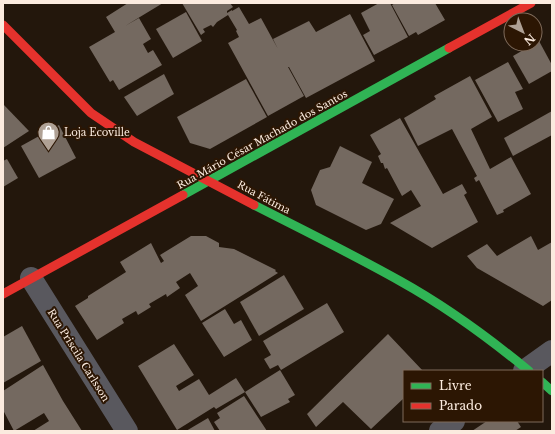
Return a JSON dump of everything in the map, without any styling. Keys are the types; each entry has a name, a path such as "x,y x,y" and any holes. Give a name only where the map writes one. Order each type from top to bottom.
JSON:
{"main road":[{"name":"Rua Mário César Machado dos Santos","path":"3,294 531,3"},
{"name":"Rua Fátima","path":"3,25 91,113 134,142 407,285 434,301 491,341 527,370"},
{"name":"Rua Fátima","path":"543,383 552,391"}],"street":[{"name":"Rua Priscila Carlsson","path":"31,278 127,431"},
{"path":"534,370 552,351"},
{"path":"440,431 453,422"}],"building":[{"path":"128,3 163,3 125,26 139,18 151,39 143,44 148,53 153,50 162,65 119,90 113,80 110,82 89,47 115,32 106,17"},
{"path":"182,3 230,3 233,7 227,11 227,13 239,7 249,24 261,18 278,49 273,39 309,21 316,32 350,14 375,61 306,98 288,67 304,96 268,116 228,43 239,37 236,31 237,30 228,15 217,22 213,27 211,25 203,29 205,32 201,35"},
{"path":"379,3 390,3 408,37 374,55 363,35 370,31 361,13"},
{"path":"395,3 435,3 445,20 418,35 416,32 409,36 392,5"},
{"path":"186,12 202,41 173,58 156,29"},
{"path":"543,48 552,65 552,71 529,84 513,56 520,52 543,52"},
{"path":"508,62 523,89 515,92 523,109 498,122 475,80"},
{"path":"164,74 174,94 137,116 124,97"},
{"path":"470,76 492,117 471,129 490,169 511,157 531,194 497,215 479,180 476,182 474,178 477,176 452,129 418,146 404,118 436,99 434,96"},
{"path":"246,79 267,117 210,149 190,143 177,117"},
{"path":"3,104 29,131 3,148"},
{"path":"552,111 552,135 513,156 504,138"},
{"path":"400,118 443,194 462,184 467,193 464,195 478,222 432,248 390,223 421,206 411,190 402,196 387,168 385,169 383,163 381,163 378,156 381,154 370,135"},
{"name":"Loja Ecoville","path":"59,125 76,158 39,178 21,146"},
{"path":"340,146 372,162 362,183 394,199 381,224 366,230 316,205 311,190 320,170 330,167"},
{"path":"7,159 18,178 3,187 3,161"},
{"path":"191,236 206,236 219,243 219,247 234,249 276,270 275,271 278,273 201,321 185,295 198,286 190,273 176,282 180,288 167,297 166,294 149,304 151,307 138,315 136,311 122,319 124,323 97,340 75,306 126,272 120,262 151,243 161,263 164,261 160,255"},
{"path":"531,236 538,250 552,242 552,300 543,306 477,268 467,256 487,244 497,256"},
{"path":"284,275 304,309 259,336 240,302"},
{"path":"327,303 344,332 281,370 278,365 270,369 264,359 271,355 263,341"},
{"path":"225,309 234,324 241,320 252,340 224,357 202,323"},
{"path":"22,326 41,361 3,383 3,337"},
{"path":"388,334 422,370 403,370 403,399 371,429 343,402 316,427 307,414"},
{"path":"174,344 194,375 176,386 179,391 199,379 209,395 236,378 245,392 216,409 214,407 177,430 138,366"},
{"path":"43,365 82,431 33,431 49,421 44,413 14,431 3,410 3,391"},
{"path":"280,370 295,395 288,399 290,402 261,417 245,392"},
{"path":"244,396 267,431 220,431 214,422 220,418 217,413"},
{"path":"208,418 215,431 186,431"},
{"path":"486,422 518,422 521,427 515,431 472,431"}],"traffic: fast":[{"path":"183,195 449,48"},
{"path":"254,205 364,261 434,301 466,323 528,370"},
{"path":"543,383 552,391"}],"traffic: jam":[{"path":"449,48 531,3"},
{"path":"3,25 91,113 134,142 254,205"},
{"path":"3,294 183,195"}],"place":[{"name":"Loja Ecoville","path":"49,152"}]}
